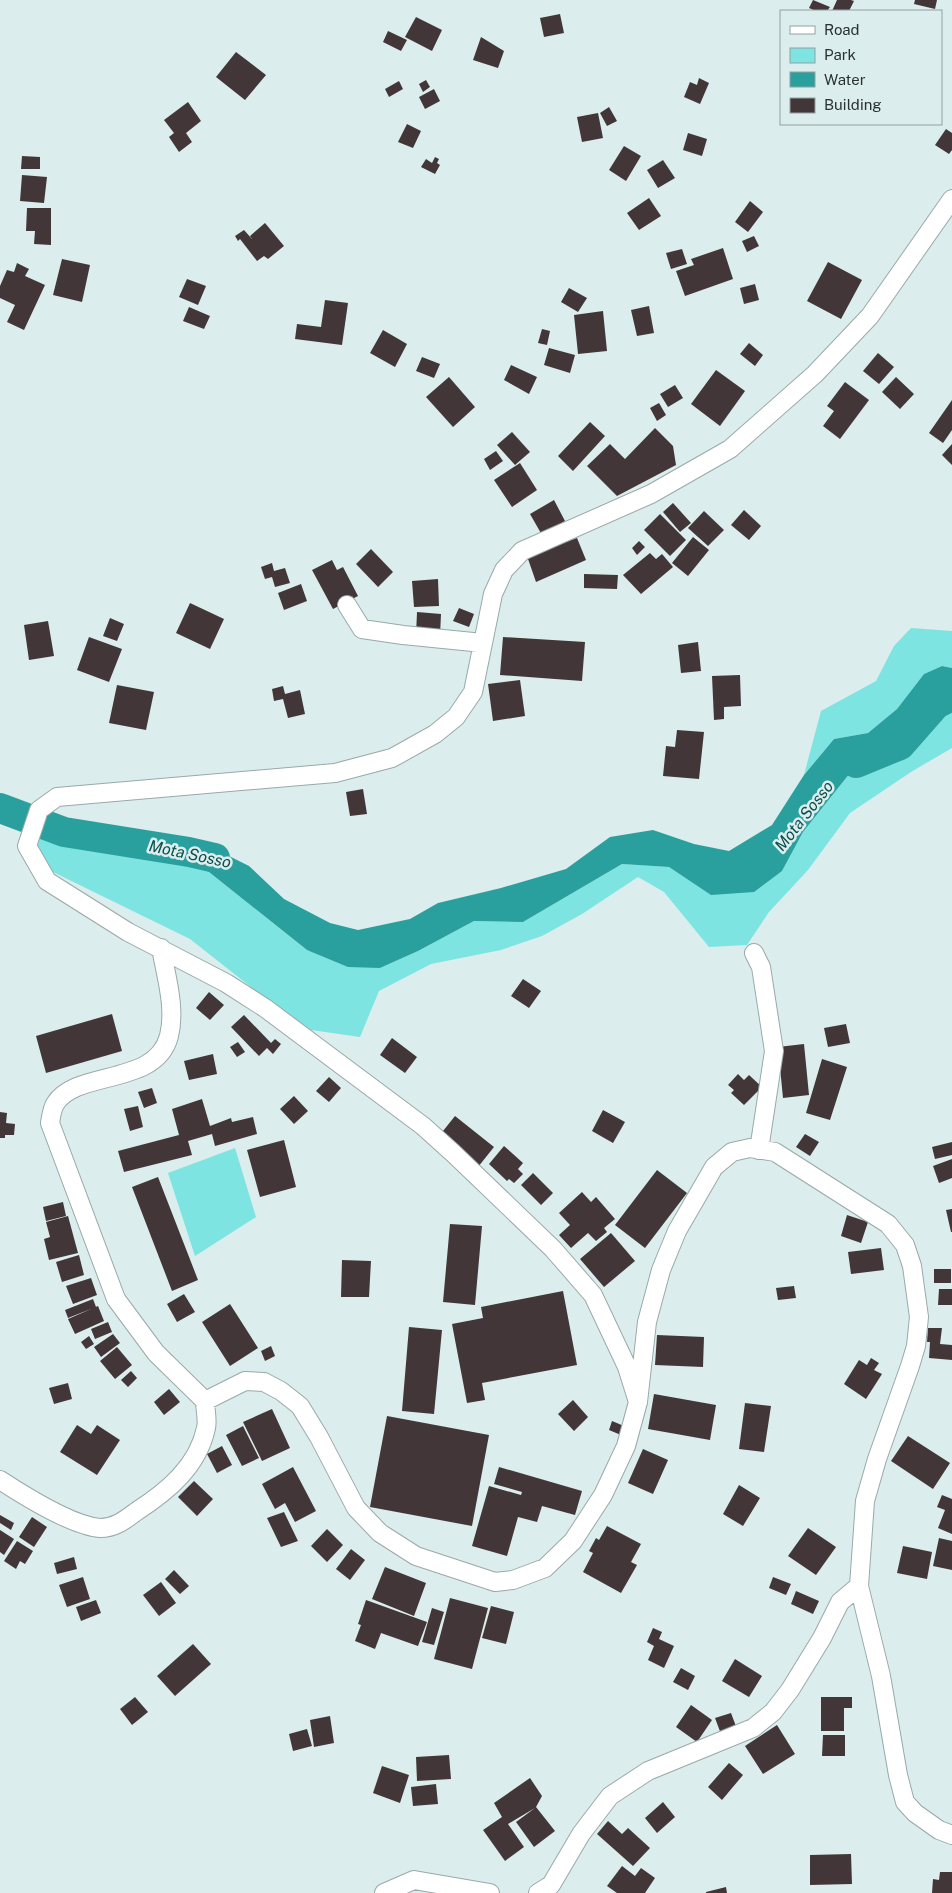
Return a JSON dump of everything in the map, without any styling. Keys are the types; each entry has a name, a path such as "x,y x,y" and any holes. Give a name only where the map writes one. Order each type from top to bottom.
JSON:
{"street":[{"path":"638,1402 627,1367 593,1295 554,1249 453,1153 423,1126 266,1008 161,948 128,932 47,881 26,846 39,810 57,797 335,773 392,758 435,734 456,717 473,692 494,594 504,570 522,551 651,494 730,448 815,374 870,316 952,199"},
{"path":"346,605 362,629 483,643"},
{"path":"0,1480 76,1523 98,1528 113,1527 164,1493 183,1474 200,1445 207,1426 205,1401 156,1353 116,1299 50,1123 54,1104 69,1090 145,1066 159,1055 169,1037 171,1007 161,948"},
{"path":"754,953 761,967 774,1051 759,1150"},
{"path":"205,1401 245,1382 264,1382 281,1391 300,1406 319,1436 356,1508 380,1532 416,1556 495,1582 512,1580 545,1568 573,1541 604,1495 626,1446 638,1402 647,1322 661,1270 678,1231 714,1167 732,1152 750,1148 775,1152 782,1156 888,1224 904,1245 912,1266 919,1317 916,1346 877,1459 865,1501 859,1586 881,1676 898,1775 905,1802 915,1813 939,1830 952,1835"},
{"path":"538,1893 551,1885 581,1834 610,1796 648,1771 753,1728 773,1712 790,1690 822,1638 840,1602 859,1586"},
{"path":"384,1893 414,1880 490,1893"}],"green space":[{"path":"911,628 952,631 952,668 942,666 924,674 897,709 868,733 834,739 804,775 821,711 876,681 894,646"},
{"path":"940,695 952,695 952,748 911,772 850,813 808,870 769,912 747,945 709,947 664,892 638,877 582,914 542,936 501,950 431,964 379,991 360,1037 304,1029 190,939 53,872 37,849 41,832 104,852 204,868 307,950 380,968 418,951 474,921 523,922 622,864 669,867 712,895 782,871 803,832 850,773 886,759 913,718"},
{"path":"235,1148 256,1217 195,1256 168,1173"}],"water":[{"path":"942,666 952,668 952,695 940,695 913,718 886,759 850,773 803,832 782,871 754,892 711,895 669,867 622,864 523,922 474,921 418,951 380,968 348,967 307,950 204,868 156,837 199,841 249,866 284,899 330,923 358,930 410,919 438,903 501,888 566,869 610,837 653,830 694,844 729,851 772,825 804,775 834,739 868,733 897,709 924,674"}],"building":[{"path":"813,0 830,7 828,10 809,8"},
{"path":"837,0 854,1 850,10 832,10"},
{"path":"915,0 937,0 935,9 914,4"},
{"path":"560,14 564,33 544,37 540,18"},
{"path":"416,17 442,30 432,51 405,37"},
{"path":"388,31 407,40 401,51 383,42"},
{"path":"481,37 504,51 498,68 473,60"},
{"path":"236,52 266,75 245,100 216,77"},
{"path":"699,78 709,83 700,104 684,97 690,82 697,85"},
{"path":"426,80 430,87 423,92 419,84"},
{"path":"399,81 403,89 389,97 385,89"},
{"path":"434,89 440,101 425,109 419,97"},
{"path":"188,102 201,121 186,133 192,142 179,152 169,137 174,133 164,120"},
{"path":"609,107 617,121 607,126 600,113"},
{"path":"598,113 603,138 582,142 577,117"},
{"path":"407,124 421,131 413,148 398,142"},
{"path":"946,129 952,133 952,150 949,154 935,145"},
{"path":"688,133 707,139 702,156 683,150"},
{"path":"624,146 641,156 626,181 609,170"},
{"path":"22,156 40,157 40,169 21,169"},
{"path":"435,157 439,159 437,163 440,165 435,174 421,167 426,159 432,163"},
{"path":"663,160 675,178 658,188 647,170"},
{"path":"22,175 47,177 44,203 20,201"},
{"path":"649,198 661,216 639,230 627,213"},
{"path":"750,201 763,212 748,232 735,222"},
{"path":"27,208 51,208 51,245 34,244 35,231 26,231"},
{"path":"265,223 284,246 268,259 264,256 257,261 240,239 238,241 235,236 244,230 252,239 250,236"},
{"path":"754,236 759,246 747,252 742,241"},
{"path":"723,248 733,279 685,296 676,271 694,265 691,259"},
{"path":"682,249 687,264 671,269 666,253"},
{"path":"62,259 90,265 82,302 53,295"},
{"path":"828,262 862,280 841,319 807,301"},
{"path":"17,263 29,269 25,276 45,285 24,330 7,322 15,305 0,298 0,286 7,270 14,272"},
{"path":"187,279 206,286 198,305 179,297"},
{"path":"755,284 759,300 744,304 740,288"},
{"path":"569,288 587,298 578,312 561,302"},
{"path":"325,300 348,303 342,345 295,339 297,324 321,327"},
{"path":"649,306 654,333 637,336 631,310"},
{"path":"189,307 210,316 204,329 183,321"},
{"path":"603,311 607,351 578,354 574,315"},
{"path":"542,329 550,331 547,345 538,343"},
{"path":"383,330 407,344 395,367 370,353"},
{"path":"749,343 763,355 755,366 740,354"},
{"path":"549,348 575,355 570,373 544,365"},
{"path":"878,353 894,367 879,384 863,371"},
{"path":"422,357 440,364 434,378 416,371"},
{"path":"511,365 537,377 529,394 504,380"},
{"path":"716,370 745,391 720,426 691,404"},
{"path":"449,377 475,407 453,427 426,397"},
{"path":"896,377 914,394 900,409 882,392"},
{"path":"845,382 869,400 840,439 823,426 834,411 827,406"},
{"path":"675,385 683,398 668,407 660,394"},
{"path":"952,400 952,430 943,443 929,433"},
{"path":"659,403 666,415 657,421 650,408"},
{"path":"590,422 605,436 573,471 558,456"},
{"path":"655,428 673,446 676,465 617,496 587,466 610,444 625,459"},
{"path":"512,432 530,452 515,465 497,445"},
{"path":"952,444 952,465 942,455"},
{"path":"496,451 503,461 490,470 484,459"},
{"path":"520,463 537,490 512,507 494,480"},
{"path":"554,500 565,521 542,535 530,514"},
{"path":"673,503 691,523 680,532 663,512"},
{"path":"744,510 761,526 749,540 731,525"},
{"path":"704,511 724,530 708,546 688,528"},
{"path":"660,514 686,540 670,556 644,530"},
{"path":"693,537 709,550 688,576 672,563"},
{"path":"577,538 586,560 536,582 527,556"},
{"path":"639,541 645,547 637,555 632,548"},
{"path":"371,549 393,572 378,587 356,564"},
{"path":"650,553 656,559 662,554 673,567 641,594 623,575"},
{"path":"332,560 337,570 343,567 358,596 333,609 312,570"},
{"path":"272,563 274,571 285,568 290,583 275,587 272,577 265,579 261,567"},
{"path":"584,574 618,575 617,589 584,588"},
{"path":"438,579 439,606 414,607 412,581"},
{"path":"301,584 307,601 284,610 278,593"},
{"path":"190,603 224,619 210,649 176,633"},
{"path":"459,608 474,614 469,627 453,621"},
{"path":"417,612 441,614 440,636 416,635"},
{"path":"110,618 124,624 117,641 103,636"},
{"path":"48,621 54,656 29,660 24,625"},
{"path":"89,637 122,649 109,682 77,670"},
{"path":"503,637 585,642 582,681 500,675"},
{"path":"698,642 701,671 681,673 678,645"},
{"path":"740,675 741,706 724,707 724,719 714,720 712,676"},
{"path":"520,680 525,716 493,721 488,684"},
{"path":"117,685 154,692 146,730 109,723"},
{"path":"283,686 285,694 300,690 305,714 288,718 283,699 274,701 272,689"},
{"path":"677,730 704,732 699,779 663,776 666,746 675,747"},
{"path":"363,789 367,814 350,816 346,792"},
{"path":"523,979 541,991 529,1008 511,996"},
{"path":"209,992 224,1005 210,1020 196,1008"},
{"path":"112,1014 122,1051 46,1073 36,1036"},
{"path":"244,1015 271,1043 275,1039 281,1044 273,1054 267,1048 259,1056 231,1027"},
{"path":"846,1024 850,1043 828,1047 824,1028"},
{"path":"392,1038 417,1057 405,1073 380,1055"},
{"path":"238,1042 245,1052 237,1057 230,1047"},
{"path":"804,1044 809,1095 783,1098 778,1047"},
{"path":"213,1054 217,1074 189,1080 184,1061"},
{"path":"822,1059 847,1067 830,1120 806,1113"},
{"path":"738,1074 744,1080 749,1075 762,1087 744,1105 731,1093 734,1090 728,1085"},
{"path":"329,1077 341,1088 329,1102 316,1091"},
{"path":"152,1088 157,1103 144,1108 138,1092"},
{"path":"294,1096 308,1111 294,1124 280,1109"},
{"path":"202,1099 210,1126 231,1118 232,1122 253,1117 257,1134 215,1146 212,1134 188,1141 192,1155 124,1172 118,1151 179,1135 172,1109"},
{"path":"138,1106 143,1127 130,1131 124,1109"},
{"path":"603,1110 625,1122 613,1143 592,1131"},
{"path":"0,1112 7,1113 6,1123 15,1124 14,1135 5,1135 5,1138 0,1138"},
{"path":"455,1116 494,1147 478,1167 439,1136"},
{"path":"805,1134 819,1142 810,1156 796,1147"},
{"path":"284,1140 296,1187 260,1197 247,1150"},
{"path":"952,1142 952,1155 935,1159 932,1147"},
{"path":"504,1146 523,1163 518,1169 523,1174 514,1183 509,1179 507,1181 489,1164"},
{"path":"952,1159 952,1178 939,1183 933,1166"},
{"path":"657,1170 687,1193 645,1248 615,1225"},
{"path":"533,1173 553,1193 541,1205 521,1185"},
{"path":"158,1177 198,1280 172,1291 132,1187"},
{"path":"582,1192 591,1202 596,1197 615,1219 604,1228 607,1232 596,1241 588,1233 571,1248 559,1235 570,1225 559,1213"},
{"path":"63,1202 66,1216 46,1221 43,1207"},
{"path":"952,1209 952,1232 951,1232 946,1210"},
{"path":"847,1215 868,1222 861,1243 841,1236"},
{"path":"68,1216 78,1253 49,1260 44,1239 50,1237 46,1222"},
{"path":"450,1224 482,1226 475,1305 443,1302"},
{"path":"611,1233 635,1261 604,1287 580,1259"},
{"path":"881,1248 884,1270 851,1274 848,1252"},
{"path":"79,1255 84,1275 62,1282 56,1262"},
{"path":"342,1260 371,1261 369,1297 341,1297"},
{"path":"934,1269 951,1269 951,1283 934,1283"},
{"path":"91,1278 97,1295 73,1304 66,1286"},
{"path":"794,1286 796,1298 778,1300 776,1288"},
{"path":"939,1289 952,1289 952,1305 938,1305"},
{"path":"563,1291 577,1365 482,1383 485,1400 467,1403 452,1324 483,1318 481,1307"},
{"path":"184,1294 195,1312 177,1322 167,1304"},
{"path":"93,1299 96,1307 68,1318 65,1310"},
{"path":"230,1304 258,1348 230,1366 202,1322"},
{"path":"98,1306 104,1321 75,1334 68,1319"},
{"path":"108,1322 112,1332 95,1339 91,1329"},
{"path":"409,1327 442,1330 434,1414 402,1411"},
{"path":"928,1328 942,1328 940,1344 952,1345 952,1360 929,1358 930,1342 927,1342"},
{"path":"113,1334 120,1343 101,1357 94,1347"},
{"path":"657,1335 704,1337 703,1367 655,1365"},
{"path":"89,1336 94,1344 86,1349 81,1342"},
{"path":"271,1346 275,1356 265,1361 261,1351"},
{"path":"117,1347 132,1365 115,1379 100,1361"},
{"path":"871,1358 879,1363 874,1370 882,1374 866,1399 844,1384 859,1360 867,1365"},
{"path":"131,1371 137,1378 128,1387 121,1380"},
{"path":"68,1383 72,1399 54,1404 49,1388"},
{"path":"169,1389 180,1402 164,1415 154,1402"},
{"path":"654,1394 716,1405 710,1440 648,1429"},
{"path":"573,1400 588,1417 574,1431 558,1414"},
{"path":"745,1403 771,1406 764,1452 739,1449"},
{"path":"272,1409 290,1448 262,1461 243,1422"},
{"path":"387,1416 489,1435 472,1526 370,1507"},
{"path":"612,1421 624,1426 621,1435 609,1430"},
{"path":"77,1425 91,1434 97,1425 120,1440 97,1475 60,1452"},
{"path":"243,1426 259,1458 242,1466 226,1435"},
{"path":"908,1436 950,1463 933,1489 891,1461"},
{"path":"222,1446 232,1465 217,1473 207,1454"},
{"path":"643,1449 668,1460 653,1494 628,1483"},
{"path":"293,1467 316,1511 295,1522 285,1503 275,1509 262,1484"},
{"path":"499,1467 582,1491 575,1515 542,1506 537,1522 518,1517 507,1556 472,1546 489,1486 521,1495 522,1492 494,1484"},
{"path":"194,1481 213,1499 197,1516 178,1497"},
{"path":"739,1485 760,1498 743,1526 723,1514"},
{"path":"942,1495 952,1499 952,1534 938,1528 945,1510 937,1507"},
{"path":"284,1512 298,1541 281,1547 267,1518"},
{"path":"0,1515 14,1523 11,1530 0,1523"},
{"path":"32,1517 47,1527 34,1547 19,1537"},
{"path":"607,1526 641,1544 631,1562 637,1565 621,1593 583,1572 593,1553 589,1551 596,1538 599,1540"},
{"path":"808,1528 836,1547 816,1575 788,1556"},
{"path":"327,1529 343,1545 327,1562 311,1546"},
{"path":"0,1530 14,1539 4,1555 0,1552"},
{"path":"939,1538 952,1541 952,1570 933,1566"},
{"path":"17,1541 33,1551 25,1564 20,1561 16,1569 4,1561"},
{"path":"903,1546 932,1552 927,1579 897,1573"},
{"path":"351,1549 365,1560 350,1580 336,1569"},
{"path":"74,1557 77,1569 57,1574 54,1563"},
{"path":"385,1567 426,1583 414,1616 372,1599"},
{"path":"174,1570 189,1586 180,1594 165,1579"},
{"path":"83,1577 90,1599 67,1607 59,1585"},
{"path":"773,1577 791,1584 786,1595 769,1588"},
{"path":"161,1582 176,1603 159,1616 143,1595"},
{"path":"796,1591 819,1601 813,1614 791,1604"},
{"path":"450,1598 488,1608 472,1669 434,1659"},
{"path":"96,1600 101,1613 81,1621 76,1607"},
{"path":"366,1600 427,1622 418,1646 381,1633 375,1649 355,1641 361,1625 358,1624"},
{"path":"491,1606 514,1612 506,1644 482,1638"},
{"path":"432,1608 444,1612 434,1645 422,1642"},
{"path":"653,1628 662,1632 659,1639 674,1646 664,1668 648,1660 654,1646 647,1642"},
{"path":"193,1644 211,1664 175,1696 157,1676"},
{"path":"735,1659 762,1676 749,1697 722,1681"},
{"path":"681,1668 695,1676 688,1690 673,1682"},
{"path":"135,1697 148,1712 132,1725 120,1709"},
{"path":"821,1697 852,1697 852,1708 844,1708 844,1731 821,1731"},
{"path":"691,1705 712,1720 697,1742 676,1727"},
{"path":"731,1713 737,1729 721,1734 715,1718"},
{"path":"330,1716 334,1743 314,1747 310,1720"},
{"path":"777,1725 795,1754 763,1774 745,1746"},
{"path":"307,1729 312,1746 293,1751 289,1734"},
{"path":"823,1735 845,1735 845,1756 822,1756"},
{"path":"449,1755 451,1779 417,1781 416,1757"},
{"path":"729,1763 743,1775 722,1800 708,1787"},
{"path":"382,1766 409,1775 400,1803 373,1793"},
{"path":"530,1778 542,1796 536,1807 555,1831 534,1847 516,1822 535,1808 508,1824 524,1847 505,1861 483,1830 502,1817 494,1803"},
{"path":"436,1784 438,1804 413,1806 411,1787"},
{"path":"663,1802 675,1817 657,1833 645,1818"},
{"path":"608,1821 622,1834 628,1828 650,1848 633,1866 597,1834"},
{"path":"851,1854 852,1884 810,1885 810,1855"},
{"path":"622,1866 635,1876 641,1868 655,1878 645,1893 617,1893 607,1886"},
{"path":"940,1872 952,1872 952,1893 932,1893 933,1879 939,1880"},
{"path":"726,1887 727,1893 706,1893 706,1892"}],"waterway":[{"name":"Mota Sosso","path":"856,763 900,745 936,704 952,696"},
{"name":"Mota Sosso","path":"0,808 64,832 189,852 215,858"}]}
